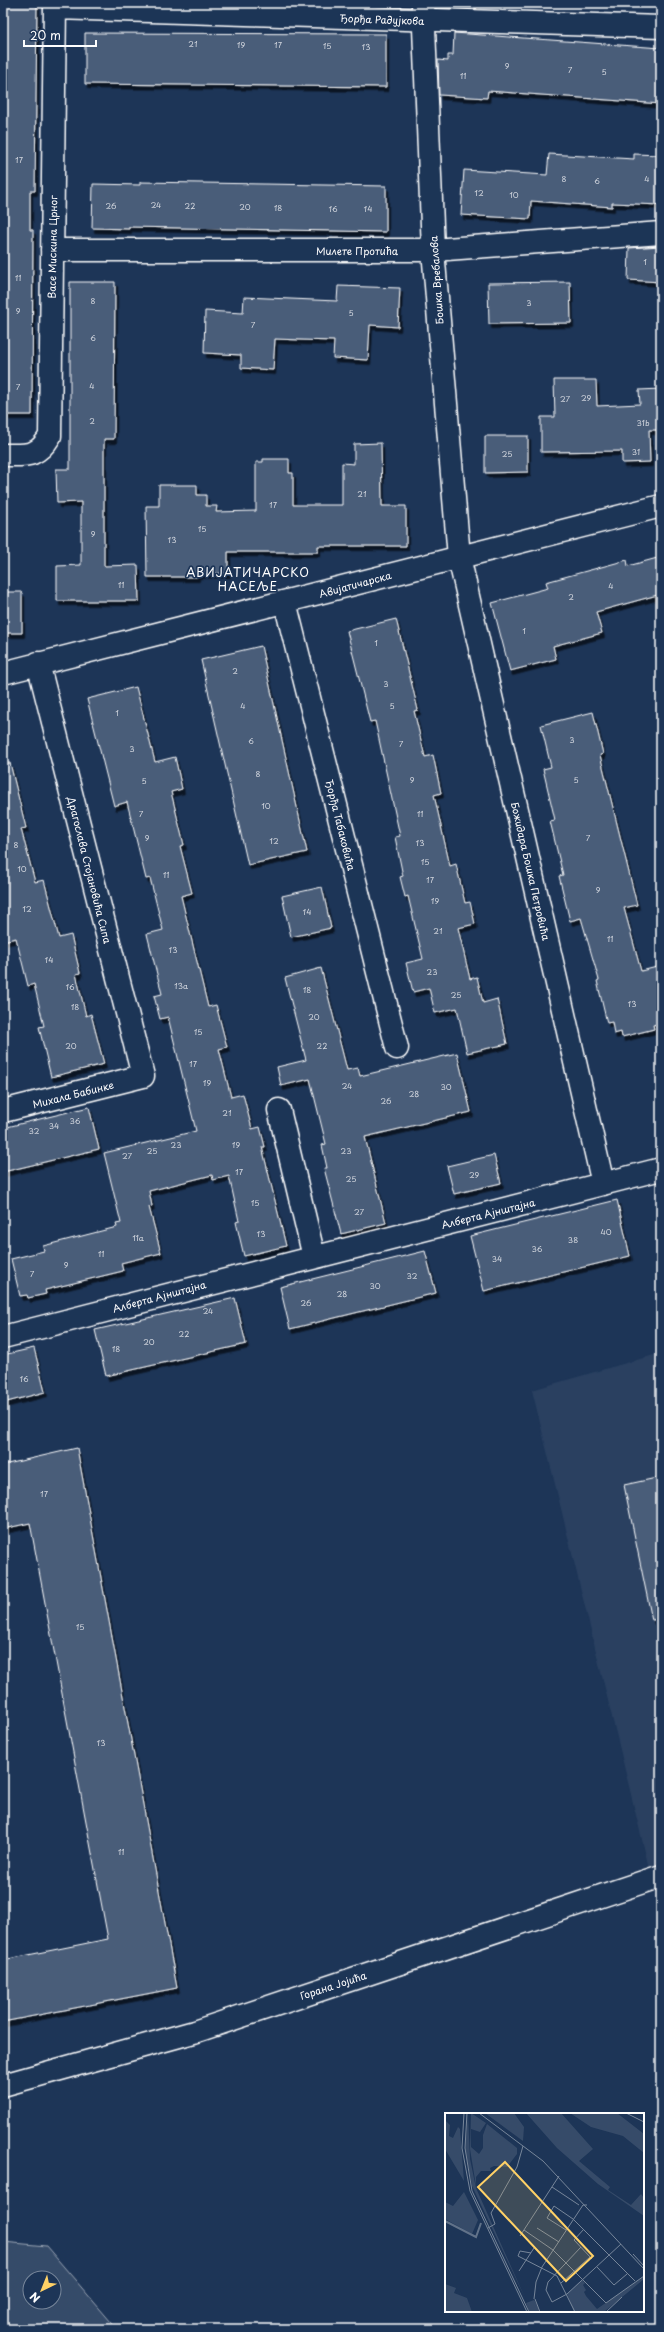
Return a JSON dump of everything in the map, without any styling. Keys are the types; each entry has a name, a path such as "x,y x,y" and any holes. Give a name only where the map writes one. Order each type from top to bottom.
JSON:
{"street":[{"name":"Ђорђа Радујкова","path":"55,6 423,12 661,27"},
{"name":"Васе Мискина Црног","path":"3,455 36,453 44,446 50,436 55,6"},
{"name":"Бошка Вребалова","path":"423,12 432,250 459,557"},
{"name":"Милете Протића","path":"52,250 432,250 661,233"},
{"name":"Авијатичарска","path":"3,672 661,506"},
{"name":"Божидара Бошка Петровића","path":"459,557 603,1184"},
{"name":"Ђорђа Табаковића","path":"285,602 397,1048"},
{"name":"Драгослава Стојановића Сипа","path":"38,663 143,1076"},
{"name":"Михала Бабинке","path":"3,1111 143,1076"},
{"path":"279,1110 314,1257"},
{"name":"Алберта Ајнштајна","path":"3,1337 661,1169"},
{"name":"Горана Јојића","path":"3,2085 194,2032 661,1876"}],"shaded area":[{"path":"661,1353 661,1865 649,1868 532,1390"},
{"path":"3,2242 46,2246 117,2329 3,2329"}],"building":[{"path":"3,3 37,3 35,191 30,191 30,230 33,230 32,415 3,415"},
{"path":"456,3 477,3 476,9 456,8"},
{"path":"85,33 386,34 386,87 85,84"},
{"path":"454,33 661,48 661,104 488,91 487,98 439,95 438,60 448,61 448,55 453,55"},
{"path":"549,154 634,159 634,154 661,155 661,205 612,203 612,207 531,201 530,219 461,215 464,170 547,175"},
{"path":"140,182 386,186 386,232 129,227 129,229 92,228 93,184 140,185"},
{"path":"661,246 661,282 628,280 629,248"},
{"path":"70,282 115,282 114,439 104,439 104,566 138,565 139,601 57,601 57,566 81,565 81,502 57,503 56,469 70,469"},
{"path":"570,282 571,323 489,324 488,283"},
{"path":"338,286 400,288 398,327 370,325 368,360 333,358 334,341 275,339 273,370 241,368 241,355 204,353 205,311 243,313 244,297 337,301"},
{"path":"554,380 596,380 597,406 640,404 639,390 661,389 661,430 649,430 650,462 622,463 622,451 541,452 541,417 555,417"},
{"path":"485,436 528,436 528,472 485,473"},
{"path":"381,443 382,506 406,506 406,546 318,546 318,552 228,552 228,573 197,574 197,577 147,577 146,506 159,506 159,485 197,485 197,495 206,495 206,506 217,506 216,512 256,511 256,462 263,462 263,459 289,459 289,473 293,473 293,505 342,505 342,463 354,464 354,444"},
{"path":"661,557 661,594 596,612 602,633 553,646 556,659 510,671 492,603 548,588 546,582 627,560 628,566"},
{"path":"3,592 22,592 22,633 3,633"},
{"path":"396,619 418,710 414,711 425,757 433,755 441,793 434,795 450,866 456,864 465,903 470,902 475,924 458,928 470,979 477,977 483,1003 497,999 507,1044 467,1053 457,1008 435,1013 429,988 413,992 406,963 423,959 408,896 405,897 400,877 403,876 395,837 400,836 375,721 370,722 347,631"},
{"path":"261,646 307,852 248,865 201,660"},
{"path":"136,687 155,762 175,757 182,789 171,792 184,845 180,846 192,893 181,896 208,1007 216,1005 227,1047 219,1049 231,1097 243,1094 252,1129 260,1127 265,1147 262,1147 286,1246 244,1256 236,1222 239,1221 229,1176 213,1180 212,1175 149,1191 152,1206 149,1207 161,1253 121,1263 123,1271 45,1290 46,1294 28,1298 27,1295 20,1296 11,1259 44,1251 43,1246 117,1227 116,1224 121,1223 104,1153 196,1131 168,1017 160,1019 154,996 162,994 147,934 163,930 150,878 146,879 127,802 114,806 87,699"},
{"path":"593,712 603,754 600,755 637,905 624,908 641,971 657,967 661,986 661,1023 653,1025 654,1029 622,1037 621,1032 614,1034 612,1022 607,1023 597,981 599,980 581,918 570,921 559,876 563,875 550,821 555,820 543,769 551,767 541,725"},
{"path":"3,763 10,763 26,828 21,829 35,882 44,880 59,938 71,935 80,973 76,974 86,1016 91,1014 104,1064 51,1077 39,1027 44,1026 34,984 28,986 16,938 3,941"},
{"path":"322,887 331,928 291,937 282,896"},
{"path":"321,968 347,1070 358,1068 360,1076 457,1053 471,1112 365,1137 386,1223 341,1234 324,1168 327,1168 322,1145 326,1144 310,1079 281,1086 277,1067 306,1060 285,978"},
{"path":"89,1107 99,1149 3,1172 3,1128"},
{"path":"494,1155 501,1183 454,1194 447,1166"},
{"path":"617,1200 630,1256 484,1291 470,1236"},
{"path":"425,1251 436,1293 290,1329 280,1287"},
{"path":"235,1298 246,1344 106,1376 95,1330"},
{"path":"34,1348 45,1392 3,1403 3,1355"},
{"path":"77,1448 177,1988 3,2022 3,1960 108,1939 30,1523 3,1529 3,1465"},
{"path":"661,1477 661,1619 652,1620 624,1485"}],"district":[{"name":"АВИЈАТИЧАРСКО НАСЕЉЕ","path":"248,579"}]}
